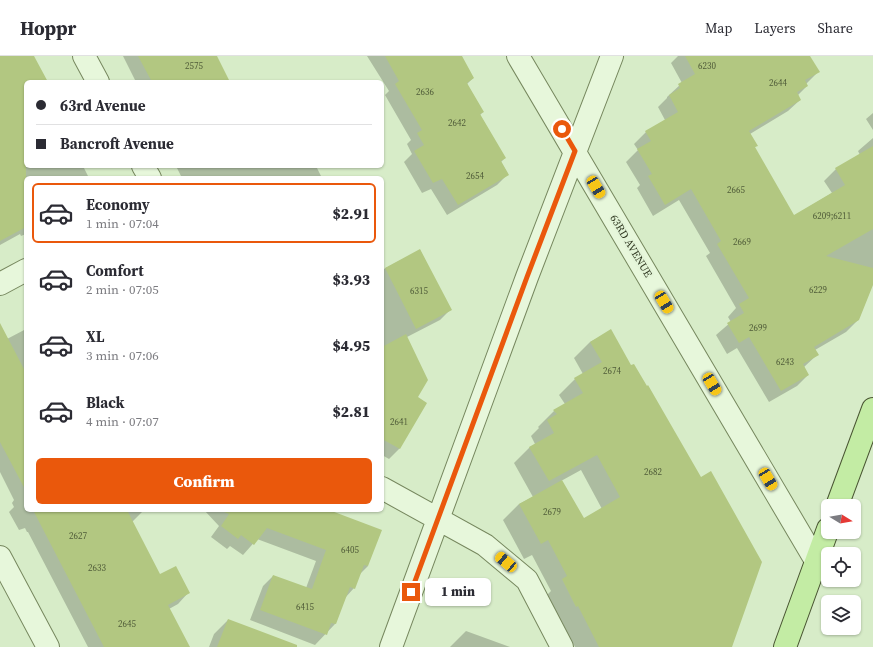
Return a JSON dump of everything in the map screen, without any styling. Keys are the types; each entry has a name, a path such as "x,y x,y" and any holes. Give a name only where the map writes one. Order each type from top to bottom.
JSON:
{"main road":[{"path":"840,499 873,409"},
{"path":"785,647 825,539"}],"street":[{"path":"84,56 97,80"},
{"name":"63RD AVENUE","path":"518,56 816,561"},
{"path":"391,647 527,277 612,56"},
{"path":"0,284 24,271"},
{"path":"384,489 485,545 527,580 562,647"},
{"path":"0,557 48,647"}],"building":[{"path":"0,56 34,56 47,80 24,80 24,168 26,168 26,176 24,176 24,228 0,241"},
{"path":"138,56 217,56 229,80 151,80"},
{"path":"385,56 462,56 474,78 467,83 484,112 480,114 506,158 501,161 509,175 458,205 442,179 433,183 414,151 424,145 417,133 422,130 395,84 399,81"},
{"path":"685,56 810,56 820,72 805,80 808,86 797,92 801,100 749,131 758,146 755,147 794,215 845,185 835,168 873,146 873,229 826,256 873,268 873,285 859,320 814,347 819,355 803,364 809,375 781,391 749,337 739,343 727,323 744,313 739,304 749,298 717,244 721,241 691,189 665,205 648,176 652,174 637,149 651,141 645,131 678,112 669,95 680,88 678,84 695,74"},
{"path":"420,249 452,310 416,329 385,268"},
{"path":"0,323 24,369 24,487 0,442"},
{"path":"611,329 631,365 634,364 647,386 648,385 701,477 711,471 762,562 732,647 599,647 562,579 567,576 548,540 541,544 519,504 562,480 584,518 620,497 597,455 549,481 529,447 554,433 547,420 557,414 553,410 583,393 574,378 602,362 590,342"},
{"path":"406,334 428,380 418,397 427,403 400,449 384,440 384,346"},
{"path":"34,512 128,512 160,574 176,566 190,593 168,605 190,647 104,647"},
{"path":"224,512 334,512 382,530 368,566 364,565 355,589 350,587 336,624 331,623 327,635 260,610 273,575 312,589 326,550 267,528 254,545 241,535 238,539 221,526 229,514"},
{"path":"228,619 297,645 297,647 217,647"}],"route":[{"path":"411,592 575,151 562,129"}]}
